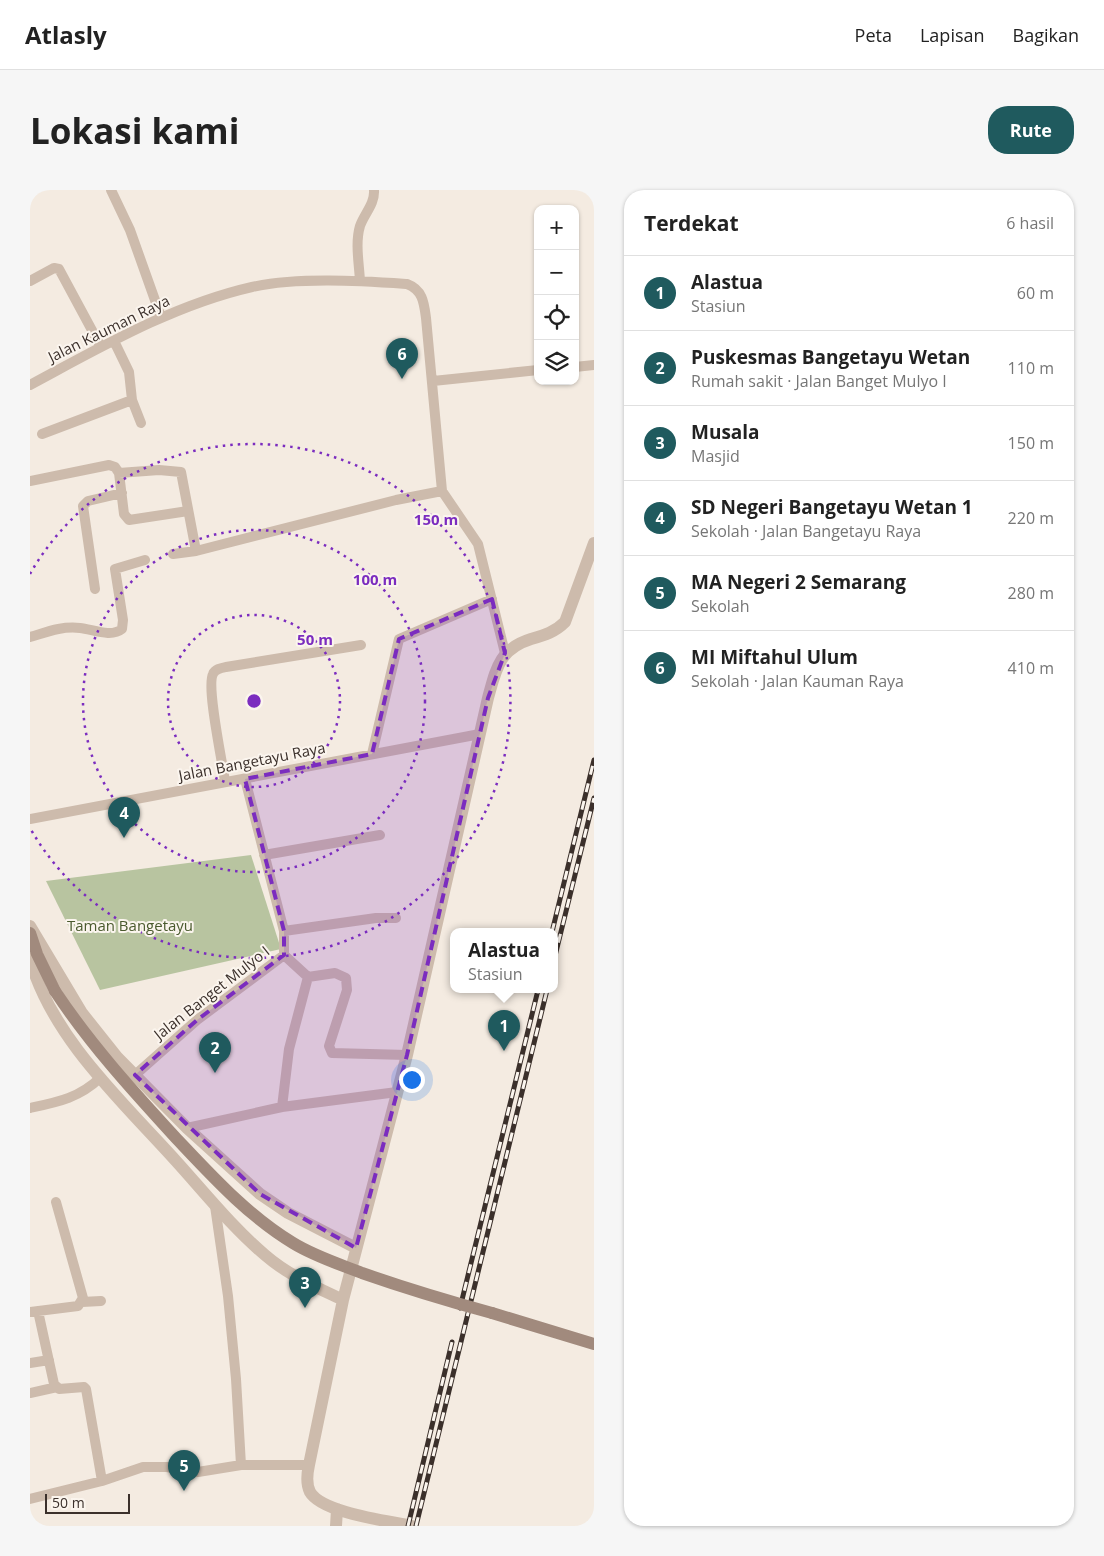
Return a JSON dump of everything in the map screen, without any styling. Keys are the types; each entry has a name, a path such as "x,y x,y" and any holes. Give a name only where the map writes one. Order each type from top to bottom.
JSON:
{"main road":[{"path":"30,933 37,954 55,991 77,1024 120,1078 211,1175 267,1226 294,1244 329,1261 407,1288 594,1344"}],"street":[{"path":"111,190 130,230 161,317"},
{"path":"360,281 358,244 360,226 375,196 374,190"},
{"path":"30,281 54,268 59,269 101,347"},
{"name":"Jalan Kauman Raya","path":"30,385 161,317 252,287 360,281 407,284 419,290 425,312 433,380 442,491 478,544 505,653"},
{"path":"114,341 129,372 132,400 141,423"},
{"path":"579,367 594,365"},
{"path":"433,380 534,370"},
{"path":"42,434 132,400"},
{"path":"30,481 109,465 115,466 119,473 124,514 128,520 188,511"},
{"path":"119,473 159,470 181,472 196,551"},
{"path":"173,554 196,551 396,500 442,491"},
{"path":"95,589 83,506 88,501 122,493"},
{"path":"412,1526 337,1509 318,1501 309,1491 307,1476 309,1465 343,1300 407,1055 497,667 505,653 528,640 556,630 565,622 594,543"},
{"path":"30,637 52,629 67,627 110,633 119,632 122,629 123,620 115,569 145,560"},
{"path":"372,754 399,639 492,599"},
{"path":"225,782 212,693 212,675 215,670 226,666 361,645"},
{"name":"Jalan Bangetayu Raya","path":"30,820 480,734"},
{"name":"Jalan Banget Mulyo I","path":"135,1075 197,1020 284,955 284,932 246,779"},
{"path":"264,855 380,835"},
{"path":"284,932 396,918"},
{"path":"30,926 82,1013 135,1075 187,1128 260,1194 288,1214 356,1248"},
{"path":"284,955 308,977 341,974 346,978 348,983 329,1046 332,1052 407,1055"},
{"path":"30,960 39,985 55,1013 100,1078 215,1206 266,1256 297,1278 343,1300"},
{"path":"282,1107 289,1049 308,977"},
{"path":"30,1108 71,1099 90,1088 100,1078"},
{"path":"187,1128 282,1107 397,1092"},
{"path":"56,1202 83,1298 82,1302"},
{"path":"215,1206 231,1324 241,1465"},
{"path":"56,1387 34,1312 78,1306 82,1302 101,1301"},
{"path":"30,1363 49,1360"},
{"path":"30,1393 56,1387 84,1387 86,1389 102,1481"},
{"path":"30,1499 102,1481 143,1467 167,1466 198,1472 241,1465 309,1465"},
{"path":"336,1526 337,1509"}],"highlighted area":[{"path":"492,599 505,653 488,698 407,1055 356,1248 260,1194 135,1075 197,1020 284,955 284,931 245,779 372,754 399,639"}],"green space":[{"name":"Taman Bangetayu","path":"251,855 281,949 100,990 46,881"}],"railway":[{"path":"553,928 594,760"},
{"path":"558,944 594,798"},
{"path":"460,1308 537,993"},
{"path":"416,1526 546,993"},
{"path":"408,1526 452,1342"}],"place":[{"name":"MI Miftahul Ulum","path":"402,379"},
{"name":"SD Negeri Bangetayu Wetan 1","path":"124,838"},
{"name":"Alastua","path":"504,1051"},
{"name":"Puskesmas Bangetayu Wetan","path":"215,1073"},
{"name":"Musala","path":"305,1308"},
{"name":"MA Negeri 2 Semarang","path":"184,1491"}]}
